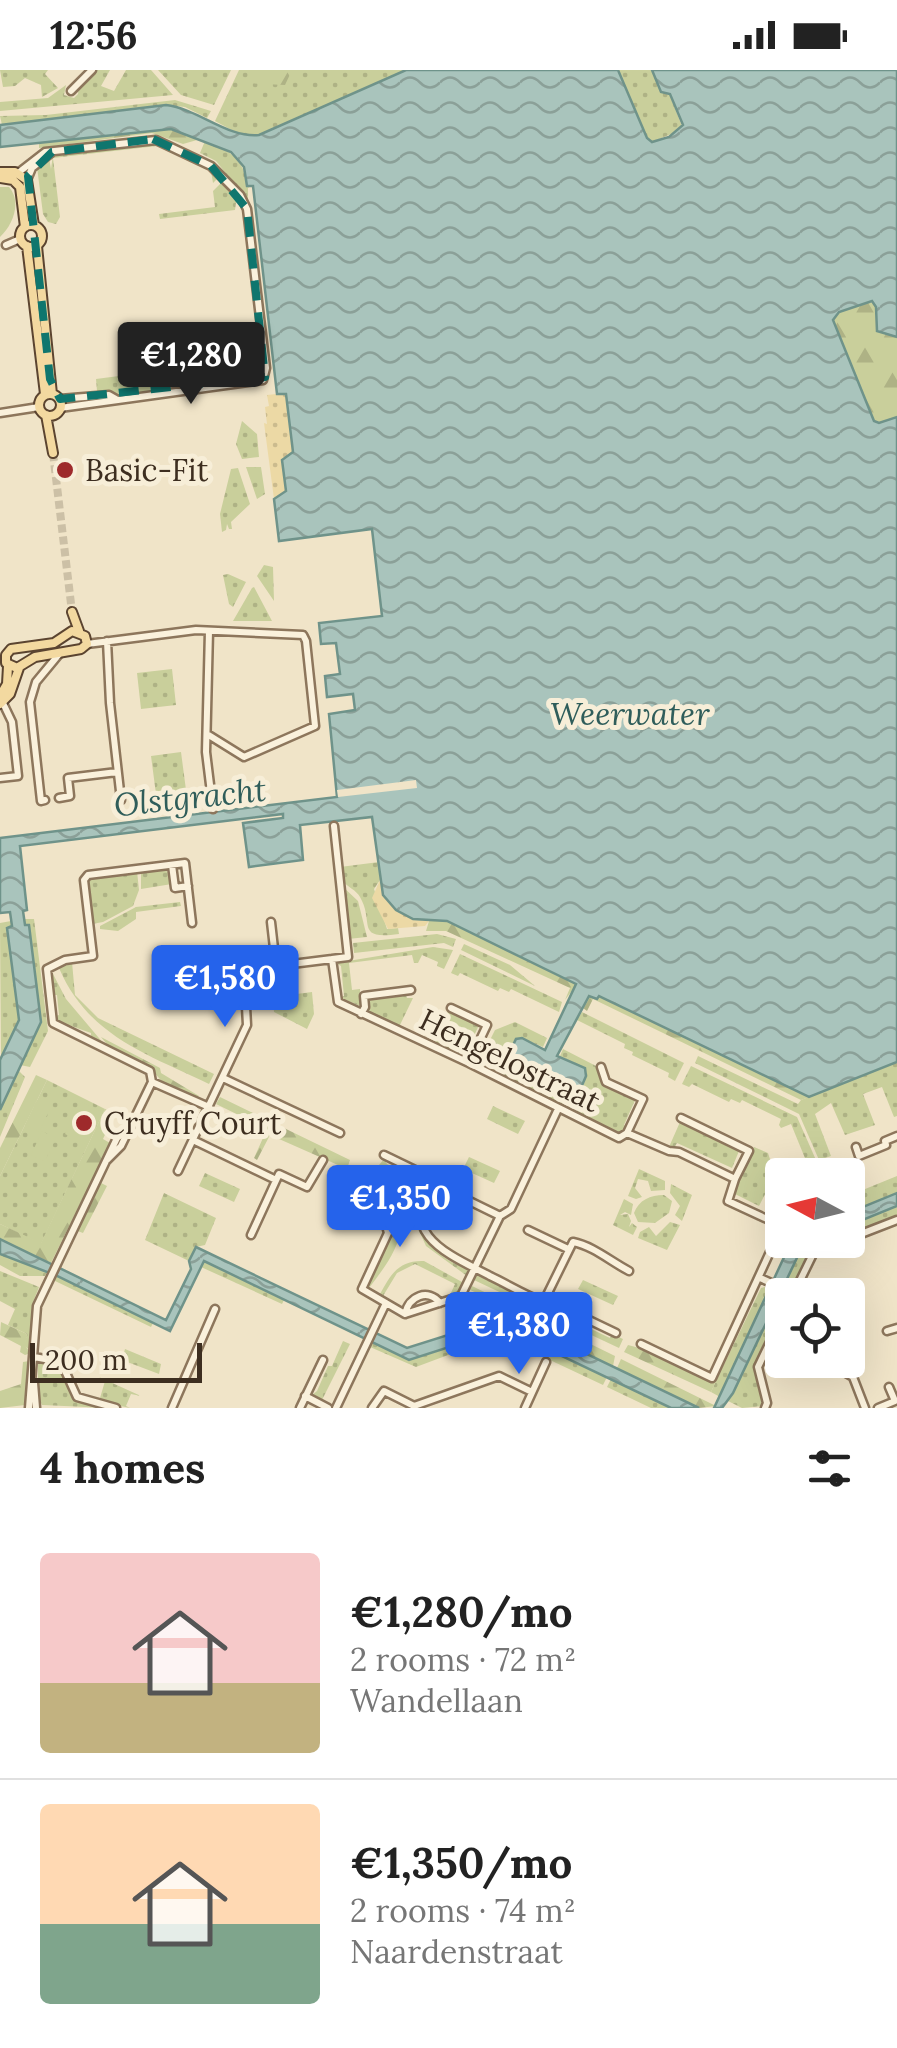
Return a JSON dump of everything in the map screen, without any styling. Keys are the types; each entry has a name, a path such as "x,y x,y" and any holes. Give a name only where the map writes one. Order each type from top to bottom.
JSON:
{"main road":[{"path":"0,175 18,173 27,180 28,244 51,405 53,453"},
{"path":"0,175 20,187 29,226 42,234 28,244"},
{"path":"80,636 81,649 35,657 19,668 12,690 1,700 8,684 6,655 11,649 80,636"},
{"path":"8,666 19,668"}],"street":[{"path":"70,91 92,70"},
{"path":"0,413 260,381 266,377 247,209 240,194 210,166 156,140 40,154 18,173"},
{"path":"27,180 32,168 52,152"},
{"path":"6,245 28,244"},
{"path":"184,366 186,390"},
{"path":"160,369 163,392"},
{"path":"210,630 207,734 212,809"},
{"path":"80,636 104,641 210,630 302,636 306,640 316,720 310,729 244,757 207,734"},
{"path":"104,641 121,800"},
{"path":"43,801 30,713 33,688 61,652"},
{"path":"0,778 18,776 12,722 1,700"},
{"path":"59,798 70,796 68,778 117,772"},
{"path":"178,1172 248,1020 244,970 348,957 334,826"},
{"path":"32,1408 36,1306 106,1162 116,1154 132,1124 153,1075 53,1023 47,969 65,960 93,956 86,878 185,863 192,923"},
{"path":"172,865 174,888 188,886"},
{"path":"271,922 276,966"},
{"name":"Hengelostraat","path":"332,959 338,1002 619,1138 627,1133 736,1179"},
{"path":"361,1014 364,996 412,990"},
{"path":"452,1008 487,1024 469,1063"},
{"path":"601,1068 606,1082 643,1099 627,1133"},
{"path":"222,1078 340,1134"},
{"path":"152,1082 208,1108"},
{"path":"385,1222 388,1233 362,1289 405,1314 461,1296 500,1216 511,1209 558,1108"},
{"path":"640,1344 712,1378 782,1226 728,1201 749,1150 681,1118"},
{"path":"856,1147 859,1156 886,1146 885,1141 897,1136"},
{"path":"193,1140 276,1180"},
{"path":"384,1155 500,1216"},
{"path":"251,1235 279,1174 310,1186 323,1160"},
{"path":"431,1178 419,1205 428,1236 440,1250 540,1302 545,1299 568,1249 576,1242 629,1271"},
{"path":"865,1233 897,1220"},
{"path":"528,1230 568,1249"},
{"path":"760,1278 765,1280"},
{"path":"405,1314 410,1302 422,1295 432,1296 440,1303"},
{"path":"545,1299 616,1333"},
{"path":"336,1408 386,1303"},
{"path":"172,1408 215,1309"},
{"path":"887,1332 897,1328"},
{"path":"765,1352 758,1367 766,1406 777,1408"},
{"path":"34,1357 61,1362 76,1397 116,1408"},
{"path":"300,1408 323,1360"},
{"path":"525,1408 546,1362"},
{"path":"372,1408 384,1391 414,1406 498,1376 532,1392"},
{"path":"853,1378 865,1408"},
{"path":"878,1408 895,1401 889,1387"},
{"path":"305,1396 326,1407"}],"highlighted area":[{"path":"153,139 211,166 247,209 265,377 60,399 50,379 28,176 52,152"}],"green space":[{"path":"0,70 48,70 45,74 58,88 42,97 41,85 25,78 15,86 3,87"},
{"path":"95,70 110,70 101,86 114,91 126,70 151,70 173,95 0,111 0,102 48,98 66,85 64,95 74,98 79,83"},
{"path":"158,70 231,70 214,105 181,95"},
{"path":"239,70 406,70 259,135 239,134 215,121"},
{"path":"251,70 292,70 285,85 245,83"},
{"path":"618,70 652,70 661,92 669,93 683,129 652,142 647,138"},
{"path":"175,100 211,111 207,118 185,107 166,105 2,125 0,116 46,115"},
{"path":"171,129 197,140 183,144 152,133 39,148 39,142"},
{"path":"154,141 208,167 218,178 213,183 211,171 157,146 53,158 60,217 56,224 48,222 43,214 37,167 49,157 51,169 53,155"},
{"path":"205,141 239,162 247,185 253,185 248,188 248,201 216,161 200,153"},
{"path":"222,182 237,196 235,210 160,219 159,214 215,207 213,191"},
{"path":"0,187 9,187 15,206 12,220 0,237"},
{"path":"864,301 875,304 878,331 897,337 897,417 879,423 874,421 833,320 838,312"},
{"path":"220,364 223,382 190,385 188,368"},
{"path":"157,371 159,386 155,391 118,395 97,391 96,379"},
{"path":"242,421 257,434 259,457 242,459 236,444"},
{"path":"246,467 261,467 265,494 257,499"},
{"path":"238,468 250,504 231,522 232,529 227,524 222,532 220,514 231,469"},
{"path":"264,565 273,567 274,601 257,576"},
{"path":"223,575 246,582 233,607"},
{"path":"252,588 272,621 233,621"},
{"path":"172,669 176,705 141,709 137,673"},
{"path":"181,752 186,790 156,794 151,756"},
{"path":"379,862 380,880 374,889 387,929 398,928 399,934 371,932 360,897 342,881 340,867"},
{"path":"163,868 171,875 172,884 141,889 141,870"},
{"path":"137,871 139,890 133,906 92,924 87,883 90,878"},
{"path":"342,886 358,901 367,937 348,939"},
{"path":"180,902 181,906 136,912 136,919 118,931 100,929 136,907"},
{"path":"24,919 34,919 48,1031 30,1067 20,1065 41,1022 29,926"},
{"path":"11,921 12,927 7,928 19,1020 1,1056 0,923"},
{"path":"429,921 447,921 577,984 565,1000 570,988 446,931 426,931"},
{"path":"437,934 456,939 453,947 444,943 354,953 353,943"},
{"path":"464,944 510,965 535,986 461,950"},
{"path":"433,947 453,950 444,969 422,955 418,963 414,963 412,955 349,963 352,990 360,989 360,1006 339,997 344,996 341,966 336,963"},
{"path":"460,954 562,1002 559,1012 511,989 498,991 460,973 451,973"},
{"path":"72,962 75,995 98,1018 214,1074 209,1084 142,1052 103,1027 71,991 59,968"},
{"path":"52,972 66,999 104,1044 91,1038 91,1033 57,1021"},
{"path":"312,992 314,1014 307,1029 274,1012 273,997"},
{"path":"406,995 413,998 399,1027 367,1012 367,1001 371,999"},
{"path":"589,995 809,1097 801,1100 593,999 587,1011 583,1008"},
{"path":"448,1011 479,1025 467,1051 471,1053 465,1058 433,1043"},
{"path":"582,1012 684,1063 675,1081 668,1077 669,1073 632,1055 625,1044 577,1020"},
{"path":"453,1021 472,1029 463,1048 445,1039"},
{"path":"515,1022 547,1038 543,1047 522,1038 506,1071 566,1099 560,1107 473,1062 475,1056 481,1058 495,1030"},
{"path":"101,1037 160,1068 161,1073 199,1096 165,1085 153,1071 111,1049"},
{"path":"563,1049 598,1067 602,1080 636,1098 624,1132 618,1134 576,1114 585,1068 560,1056"},
{"path":"698,1056 798,1104 897,1062 897,1116 894,1117 882,1087 863,1094 875,1125 845,1135 831,1103 815,1114 831,1156 818,1158 799,1114 695,1063"},
{"path":"691,1066 797,1117 815,1158 805,1158 791,1124 781,1128 781,1119 742,1100 729,1102 692,1084 682,1084"},
{"path":"18,1070 25,1077 0,1137 0,1110"},
{"path":"36,1075 47,1080 0,1176 0,1148"},
{"path":"47,1080 105,1109 41,1244 0,1224 0,1176"},
{"path":"220,1097 350,1160 347,1169 270,1135 257,1160 254,1158 267,1129 216,1104"},
{"path":"37,1100 51,1107 39,1132 25,1125"},
{"name":"Cruyff Court","path":"81,1102 103,1113 87,1145 65,1134"},
{"path":"493,1106 525,1121 518,1134 487,1119"},
{"path":"105,1109 115,1113 103,1139 110,1143 51,1263 0,1239 0,1224 41,1243"},
{"path":"680,1122 739,1151 732,1168 677,1143 674,1148 669,1147"},
{"path":"42,1131 56,1138 45,1161 31,1155"},
{"path":"754,1147 768,1153 765,1194 759,1206 733,1193"},
{"path":"469,1157 500,1171 494,1183 463,1169"},
{"path":"384,1159 421,1182 425,1178 427,1181 417,1195 379,1165"},
{"path":"639,1169 665,1181 665,1190 651,1191 648,1181 638,1179 635,1188 642,1197 628,1196"},
{"path":"388,1172 417,1195 419,1219 429,1242 446,1259 469,1268 467,1276 426,1246"},
{"path":"205,1173 240,1189 234,1202 199,1186"},
{"path":"897,1176 897,1193 865,1206 865,1189"},
{"path":"371,1177 394,1195 402,1225 360,1202"},
{"path":"99,1182 107,1186 83,1233 75,1230"},
{"path":"671,1184 692,1195 682,1221 675,1215 680,1206 670,1193"},
{"path":"164,1193 216,1218 205,1245 196,1247 189,1261 145,1240"},
{"path":"664,1195 672,1201 669,1213 655,1223 638,1222 634,1213 639,1205 650,1197"},
{"path":"624,1199 633,1204 631,1215 625,1212 620,1215 628,1214 629,1227 632,1223 637,1227 633,1235 613,1225"},
{"path":"897,1206 897,1216 865,1229 865,1219"},
{"path":"387,1220 402,1225 400,1234 390,1259 369,1288 366,1286 391,1232"},
{"path":"670,1222 680,1225 667,1250 638,1238 649,1227 656,1236"},
{"path":"0,1254 47,1272 45,1276 20,1276 0,1265"},
{"path":"796,1258 809,1258 799,1278 786,1278"},
{"path":"204,1260 284,1300 282,1304 201,1267"},
{"path":"424,1261 462,1282 458,1292 450,1295 455,1284 415,1264 397,1273 383,1296 380,1294 397,1270 408,1263"},
{"path":"0,1271 39,1287 32,1305 30,1350 24,1346 27,1334 8,1325 15,1309 0,1301"},
{"path":"55,1275 153,1323 151,1327 53,1280"},
{"path":"482,1275 526,1298 565,1312 564,1316 610,1338 612,1334 623,1339 619,1348 474,1280"},
{"path":"583,1280 618,1296 613,1305 578,1289"},
{"path":"472,1286 615,1356 613,1366 509,1316 488,1323 477,1293 470,1290"},
{"path":"765,1287 765,1299 720,1397 711,1392 761,1288"},
{"path":"1,1322 27,1334 25,1346 31,1353 25,1355 20,1352 21,1346 0,1335"},
{"path":"765,1323 765,1347 756,1367 763,1406 742,1408 726,1400"},
{"path":"505,1329 607,1377 603,1385 503,1338 460,1350 458,1345"},
{"path":"343,1341 350,1344 322,1400 312,1395"},
{"path":"372,1342 409,1360 453,1346 456,1352 416,1367 370,1347"},
{"path":"628,1345 716,1381 711,1392 624,1352"},
{"path":"125,1349 161,1364 159,1374 122,1360"},
{"path":"621,1359 716,1406 699,1408 617,1368"},
{"path":"29,1361 25,1405 0,1408 0,1391 21,1384 23,1362"},
{"path":"38,1364 59,1364 75,1399 108,1408 42,1405 38,1396"},
{"path":"99,1377 141,1396 131,1394 126,1406 130,1408 93,1400 100,1398 105,1381"},
{"path":"611,1379 671,1408 651,1408 607,1387"}],"sand":[{"path":"286,393 293,453 282,460 286,491 274,499 265,407 269,406 267,395"},
{"path":"380,880 387,900 429,921 425,926 388,929 372,898"}],"water":[{"name":"Weerwater","path":"406,70 618,70 652,142 669,137 683,125 670,94 661,92 652,70 897,70 897,337 877,331 872,301 839,312 833,320 874,421 897,417 897,1062 809,1097 599,996 589,996 557,1056 585,1068 578,1095 569,1092 566,1099 506,1071 504,1064 516,1039 522,1038 545,1050 576,984 447,921 413,919 396,910 383,895 372,817 300,825 303,860 249,867 243,823 283,818 283,814 20,846 27,910 23,911 25,925 29,925 41,1022 0,1110 0,1060 19,1020 7,928 12,926 10,912 0,913 0,838 337,797 329,714 355,710 353,694 327,697 325,676 340,674 336,643 321,644 319,623 382,616 372,529 279,541 274,499 286,491 282,460 293,452 286,394 277,394 253,186 247,186 244,167 231,152 171,129 0,147 0,125 166,105 236,132 259,135"},
{"path":"897,1193 897,1206 865,1219 865,1206"},
{"path":"0,1239 166,1320 191,1269 189,1261 196,1247 407,1348 508,1316 699,1408 671,1408 505,1329 409,1360 204,1261 170,1331 55,1275 0,1254"},
{"path":"784,1258 797,1258 787,1278 774,1278"},
{"path":"765,1298 765,1325 733,1393 722,1408 714,1408"}],"pier":[{"path":"416,780 417,788 338,797 337,790"}],"tunnel":[{"path":"53,453 72,612"}],"place":[{"name":"Basic-Fit","path":"65,470"},
{"name":"Cruyff Court","path":"84,1123"}],"water label":[{"name":"Olstgracht","path":"190,797"}]}
